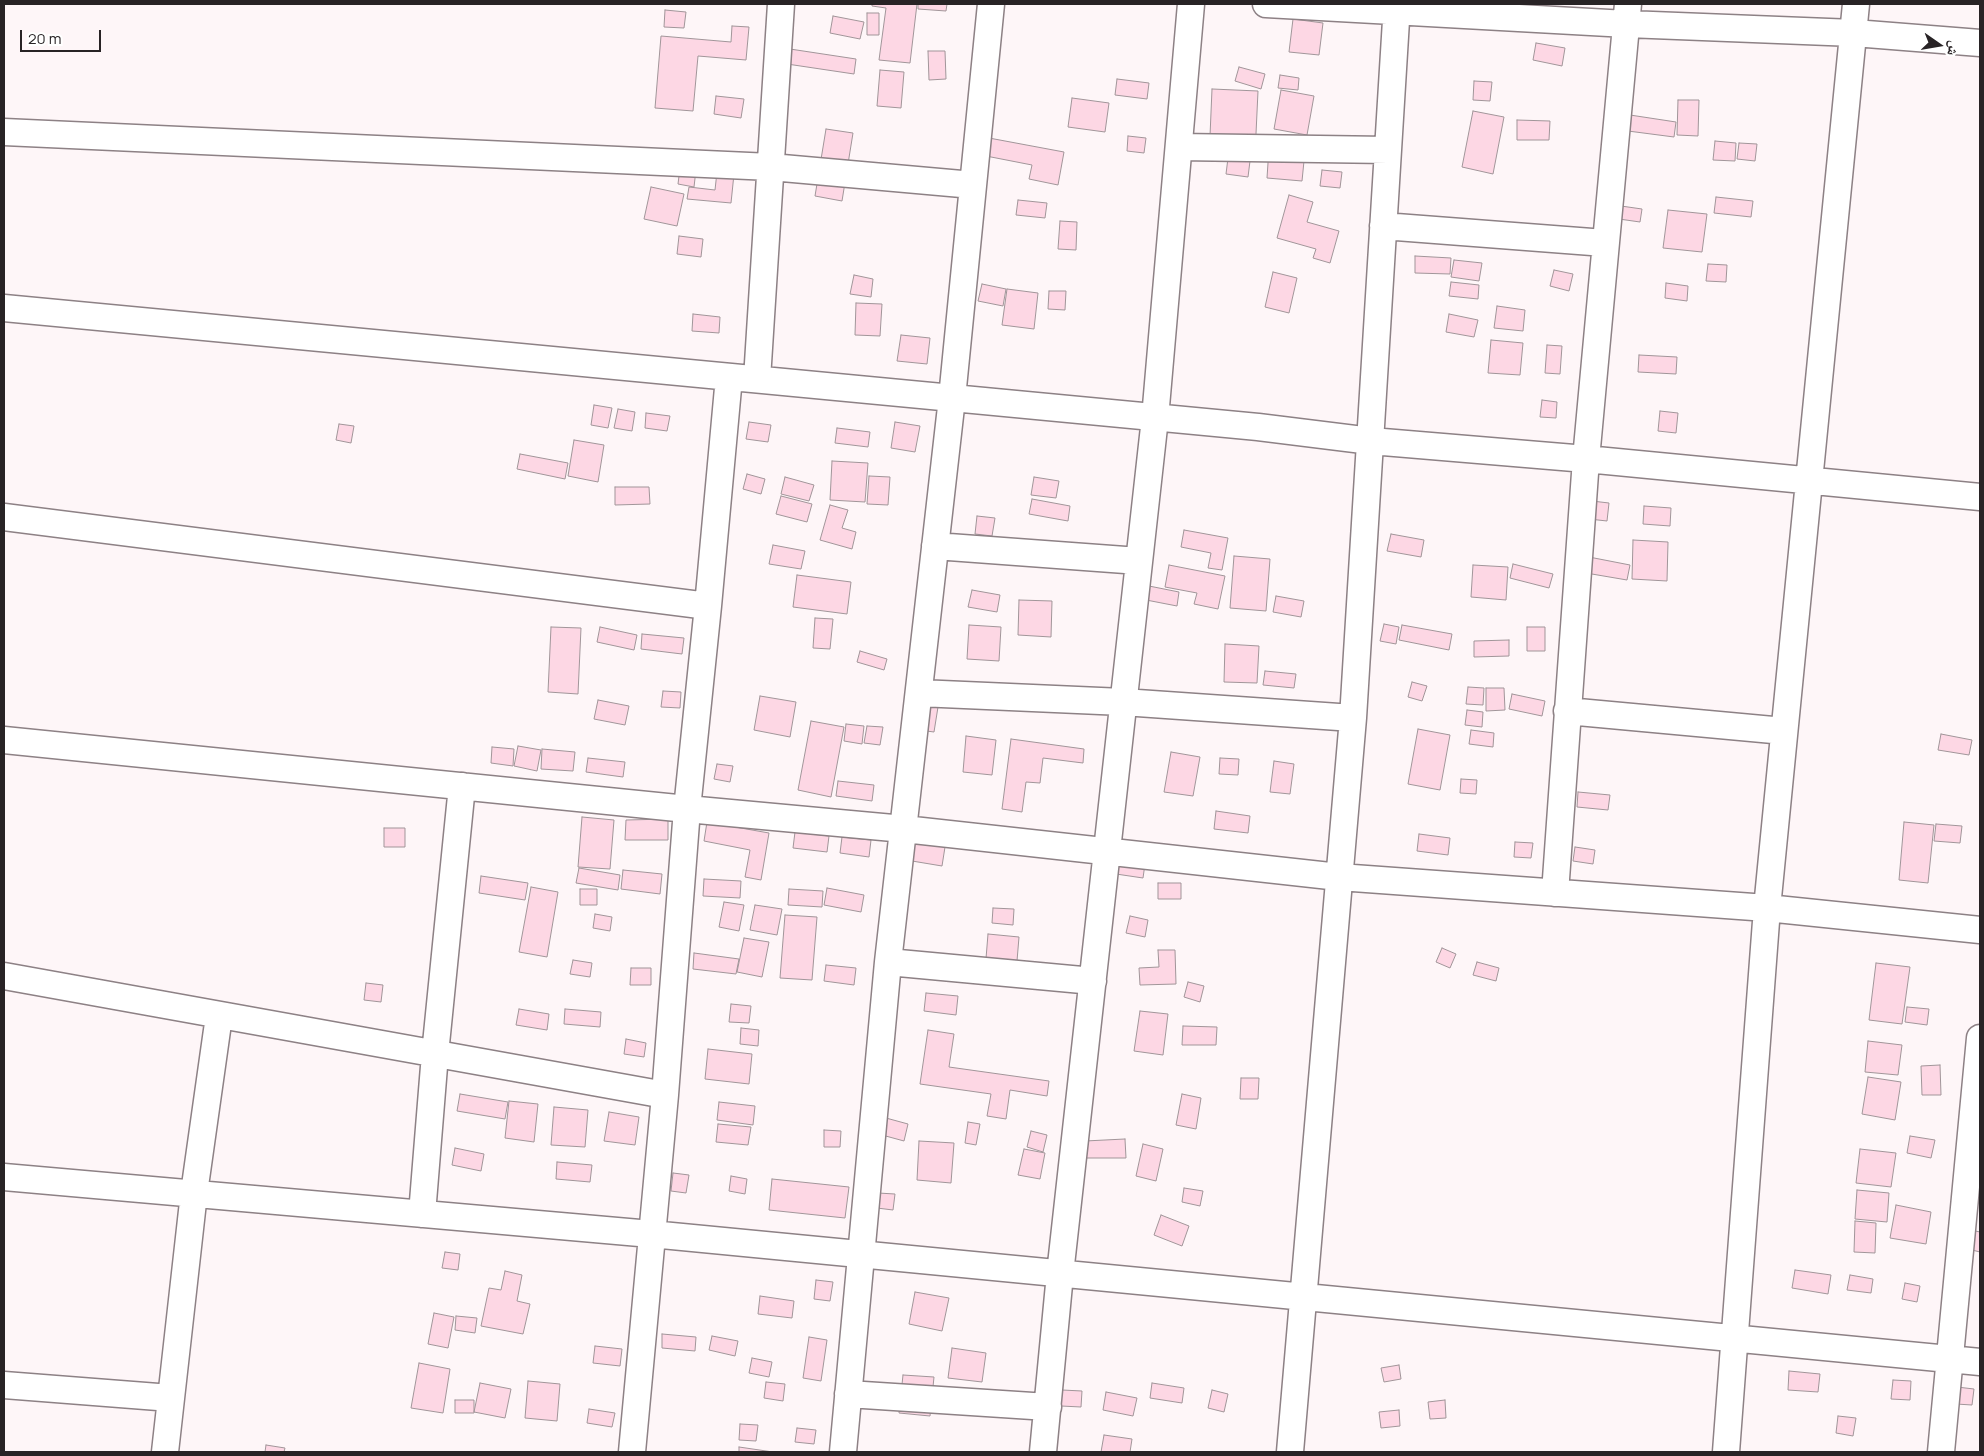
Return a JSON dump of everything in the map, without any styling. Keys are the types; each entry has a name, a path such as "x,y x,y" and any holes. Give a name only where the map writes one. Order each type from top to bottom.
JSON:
{"street":[{"path":"757,379 781,4"},
{"path":"843,1452 888,962 952,398 991,4"},
{"path":"1043,1452 1060,1274 1155,418 1191,4"},
{"path":"1266,4 1627,14 1980,43"},
{"path":"1726,1452 1767,908 1856,4"},
{"path":"1290,1452 1353,718 1396,8"},
{"path":"1556,893 1586,459 1627,14"},
{"path":"4,132 771,167 973,185"},
{"path":"1179,147 1388,150"},
{"path":"1383,226 1605,243"},
{"path":"4,308 1258,427 1371,441 1586,459 1980,497"},
{"path":"632,1452 665,1095 687,809 729,377"},
{"path":"4,516 708,606"},
{"path":"935,546 1139,561"},
{"path":"919,693 1123,702 1353,718"},
{"path":"1568,711 1784,731"},
{"path":"4,740 904,829 1340,877 1767,908 1980,930"},
{"path":"422,1214 435,1054 462,786"},
{"path":"888,962 1093,981"},
{"path":"4,976 665,1095"},
{"path":"166,1452 194,1193 219,1016"},
{"path":"1941,1452 1980,1038"},
{"path":"4,1177 651,1234 1980,1362"},
{"path":"4,1385 172,1398"},
{"path":"848,1394 1048,1407"}],"building":[{"path":"872,4 917,4 910,63 879,60 886,8 872,6"},
{"path":"918,4 947,4 946,11 918,9"},
{"path":"665,10 686,12 684,28 664,27"},
{"path":"867,13 879,13 879,35 867,35"},
{"path":"833,16 864,22 860,39 830,33"},
{"path":"1293,19 1323,23 1319,55 1289,52"},
{"path":"732,26 749,27 746,60 698,56 693,111 655,108 661,36 731,42"},
{"path":"1536,43 1565,48 1562,66 1533,60"},
{"path":"790,49 856,59 854,74 787,64"},
{"path":"928,51 945,51 946,79 929,80"},
{"path":"1239,67 1265,74 1261,89 1235,81"},
{"path":"880,70 904,72 901,108 877,106"},
{"path":"1280,75 1299,78 1298,90 1278,88"},
{"path":"1117,79 1149,83 1147,99 1115,95"},
{"path":"1474,81 1492,82 1490,101 1473,100"},
{"path":"1212,89 1258,91 1255,155 1210,136"},
{"path":"1281,90 1314,96 1307,135 1274,129"},
{"path":"716,96 744,99 741,118 714,114"},
{"path":"1072,98 1109,103 1105,132 1068,127"},
{"path":"1678,100 1699,100 1698,136 1677,135"},
{"path":"1473,111 1504,117 1493,174 1462,167"},
{"path":"1630,115 1676,122 1674,137 1628,131"},
{"path":"1517,120 1550,121 1549,140 1517,140"},
{"path":"826,129 853,133 842,201 815,196"},
{"path":"1128,136 1146,138 1144,153 1127,151"},
{"path":"989,138 1064,152 1058,185 1029,179 1032,165 986,156"},
{"path":"1715,141 1736,143 1735,161 1713,160"},
{"path":"1739,143 1757,144 1755,161 1737,159"},
{"path":"1269,148 1305,151 1302,181 1267,178"},
{"path":"1228,158 1250,161 1248,177 1226,174"},
{"path":"680,168 696,170 694,187 678,184"},
{"path":"1322,170 1342,172 1340,188 1320,186"},
{"path":"717,172 734,174 731,203 687,199 689,187 715,190"},
{"path":"651,187 684,194 677,226 644,219"},
{"path":"1289,195 1313,202 1307,222 1339,231 1330,263 1313,258 1316,249 1277,238"},
{"path":"1716,197 1753,201 1751,217 1714,213"},
{"path":"1018,200 1047,203 1045,218 1016,215"},
{"path":"1621,206 1642,209 1640,222 1619,219"},
{"path":"1668,210 1707,214 1702,252 1663,248"},
{"path":"1060,221 1077,222 1076,250 1058,249"},
{"path":"679,236 703,239 701,257 677,254"},
{"path":"1415,256 1451,258 1450,274 1415,273"},
{"path":"1454,260 1482,263 1479,281 1451,277"},
{"path":"1708,264 1727,265 1726,282 1706,281"},
{"path":"1554,270 1573,274 1569,291 1550,286"},
{"path":"1273,272 1297,278 1289,313 1265,307"},
{"path":"854,275 873,279 871,297 850,294"},
{"path":"1451,282 1479,285 1478,299 1449,296"},
{"path":"1666,283 1688,286 1687,301 1665,298"},
{"path":"982,284 1006,289 1003,306 978,301"},
{"path":"1007,289 1038,293 1034,329 1002,325"},
{"path":"1049,291 1066,291 1065,310 1048,309"},
{"path":"856,303 882,304 880,336 855,335"},
{"path":"1497,306 1525,310 1523,331 1494,328"},
{"path":"693,314 720,317 719,333 692,331"},
{"path":"1449,314 1478,320 1474,337 1446,332"},
{"path":"901,335 930,338 927,364 897,361"},
{"path":"1491,340 1523,343 1520,375 1488,373"},
{"path":"1547,345 1562,346 1560,374 1545,373"},
{"path":"1639,355 1677,357 1676,374 1638,372"},
{"path":"1542,400 1557,402 1556,418 1540,417"},
{"path":"594,405 612,408 608,428 591,425"},
{"path":"618,409 635,412 632,431 614,428"},
{"path":"1660,411 1678,413 1676,433 1658,431"},
{"path":"646,413 670,416 667,431 645,428"},
{"path":"749,422 771,425 768,442 746,439"},
{"path":"895,422 920,426 915,452 891,448"},
{"path":"339,424 354,426 351,443 336,440"},
{"path":"837,428 870,432 868,447 835,443"},
{"path":"574,440 604,445 598,482 568,476"},
{"path":"520,454 568,463 565,479 517,469"},
{"path":"832,461 868,463 865,502 830,500"},
{"path":"747,474 765,479 761,494 743,489"},
{"path":"869,476 890,477 888,505 867,504"},
{"path":"785,477 814,485 809,501 781,494"},
{"path":"1034,477 1059,481 1056,498 1031,495"},
{"path":"615,487 649,487 650,504 615,505"},
{"path":"781,496 812,504 807,522 776,514"},
{"path":"1032,499 1070,506 1068,521 1029,514"},
{"path":"1592,501 1609,503 1607,521 1589,519"},
{"path":"830,505 848,510 842,528 856,532 852,549 820,540"},
{"path":"1644,506 1671,508 1670,526 1643,524"},
{"path":"977,516 995,518 992,536 975,534"},
{"path":"1184,530 1228,538 1222,570 1208,568 1211,553 1181,547"},
{"path":"1391,534 1424,540 1421,557 1387,551"},
{"path":"1633,540 1668,542 1667,581 1632,579"},
{"path":"773,545 805,551 801,569 769,564"},
{"path":"1234,556 1270,559 1266,611 1230,608"},
{"path":"1589,557 1630,565 1627,580 1586,573"},
{"path":"1513,564 1553,574 1549,588 1510,578"},
{"path":"1169,565 1225,576 1218,609 1194,604 1197,593 1165,587"},
{"path":"1473,565 1508,567 1506,600 1471,597"},
{"path":"797,575 851,582 847,614 793,607"},
{"path":"1144,585 1179,592 1177,606 1141,599"},
{"path":"972,590 1000,595 997,612 968,607"},
{"path":"1276,596 1304,601 1301,617 1273,612"},
{"path":"1019,600 1052,601 1051,637 1018,635"},
{"path":"815,618 833,619 830,649 813,648"},
{"path":"1384,624 1399,627 1396,644 1380,641"},
{"path":"969,625 1001,627 999,661 967,659"},
{"path":"1402,625 1452,634 1449,650 1399,640"},
{"path":"551,627 581,628 578,694 548,692"},
{"path":"600,627 637,635 634,650 597,642"},
{"path":"1527,627 1545,627 1545,651 1527,651"},
{"path":"642,634 684,638 682,654 641,649"},
{"path":"1509,640 1509,656 1474,657 1474,641"},
{"path":"1225,644 1259,646 1257,683 1224,682"},
{"path":"860,651 887,659 884,670 857,662"},
{"path":"1265,671 1296,674 1294,688 1263,685"},
{"path":"1412,682 1427,686 1422,701 1408,697"},
{"path":"1468,687 1484,688 1483,705 1466,704"},
{"path":"1486,688 1504,688 1505,710 1486,711"},
{"path":"663,691 681,692 680,708 661,707"},
{"path":"1512,694 1545,701 1542,716 1509,709"},
{"path":"760,696 796,702 790,737 754,730"},
{"path":"598,700 629,706 625,725 594,719"},
{"path":"922,705 938,707 934,732 919,730"},
{"path":"1467,710 1483,712 1482,727 1465,725"},
{"path":"811,721 844,727 831,797 798,790"},
{"path":"846,724 864,726 862,744 844,741"},
{"path":"867,726 883,727 880,745 864,743"},
{"path":"1418,729 1450,735 1440,790 1408,784"},
{"path":"1471,730 1494,733 1493,747 1469,744"},
{"path":"1941,734 1972,740 1969,755 1938,750"},
{"path":"966,736 996,740 992,775 963,772"},
{"path":"1011,739 1084,749 1083,763 1043,758 1040,783 1026,782 1022,812 1002,809"},
{"path":"518,746 541,750 537,771 514,766"},
{"path":"492,747 514,749 513,766 491,763"},
{"path":"542,749 575,752 573,771 541,769"},
{"path":"1171,752 1200,757 1193,796 1164,792"},
{"path":"588,758 625,762 623,777 586,772"},
{"path":"1220,758 1239,759 1238,775 1219,774"},
{"path":"1274,761 1294,764 1290,794 1270,792"},
{"path":"717,764 733,766 730,782 714,779"},
{"path":"1461,779 1477,780 1476,794 1460,793"},
{"path":"838,781 874,785 872,801 836,796"},
{"path":"1578,792 1610,795 1608,810 1577,807"},
{"path":"1216,811 1250,816 1248,833 1214,829"},
{"path":"582,817 614,820 610,869 578,867"},
{"path":"668,819 668,840 625,840 626,820"},
{"path":"707,822 769,833 761,880 745,877 750,850 704,841"},
{"path":"1904,822 1934,825 1928,883 1899,880"},
{"path":"1936,824 1962,826 1960,843 1934,841"},
{"path":"384,828 405,828 405,847 384,847"},
{"path":"795,832 829,836 827,852 793,848"},
{"path":"1419,834 1450,838 1448,855 1417,851"},
{"path":"842,837 871,840 869,857 840,853"},
{"path":"915,842 945,847 942,866 912,861"},
{"path":"1515,842 1533,843 1531,858 1514,857"},
{"path":"1575,847 1595,850 1593,864 1573,861"},
{"path":"1119,860 1145,864 1143,878 1116,874"},
{"path":"579,868 620,875 618,890 576,883"},
{"path":"623,870 662,874 660,894 621,889"},
{"path":"481,876 528,883 525,900 479,893"},
{"path":"704,879 741,881 740,898 703,896"},
{"path":"1158,883 1181,883 1181,899 1158,899"},
{"path":"531,887 558,892 547,957 519,952"},
{"path":"827,888 864,895 861,912 824,905"},
{"path":"580,889 597,889 597,905 580,905"},
{"path":"789,889 823,891 822,907 788,905"},
{"path":"724,902 744,905 739,931 719,927"},
{"path":"755,905 782,909 777,935 750,930"},
{"path":"993,908 1014,909 1013,925 992,923"},
{"path":"595,914 612,917 610,931 593,928"},
{"path":"785,915 817,917 812,980 780,978"},
{"path":"1130,916 1148,920 1145,937 1126,933"},
{"path":"988,934 1019,937 1015,985 984,983"},
{"path":"744,938 769,942 762,977 737,972"},
{"path":"1442,948 1456,954 1450,968 1436,962"},
{"path":"1158,950 1175,950 1176,984 1140,985 1139,968 1159,967"},
{"path":"694,953 739,959 736,974 693,969"},
{"path":"573,960 592,963 590,977 570,974"},
{"path":"1477,962 1499,968 1496,981 1473,975"},
{"path":"1876,963 1910,967 1902,1024 1869,1020"},
{"path":"826,965 856,968 854,985 824,981"},
{"path":"631,968 651,968 651,985 630,985"},
{"path":"1188,982 1204,986 1200,1002 1184,997"},
{"path":"366,983 383,985 381,1002 364,1000"},
{"path":"926,993 958,996 956,1015 924,1011"},
{"path":"731,1004 751,1006 749,1023 729,1022"},
{"path":"1907,1007 1929,1009 1927,1025 1905,1022"},
{"path":"519,1009 549,1014 547,1030 516,1025"},
{"path":"565,1009 601,1012 600,1027 564,1024"},
{"path":"1140,1011 1168,1014 1163,1055 1134,1051"},
{"path":"1183,1026 1217,1027 1216,1045 1182,1045"},
{"path":"741,1028 759,1030 758,1046 740,1044"},
{"path":"928,1030 954,1034 949,1067 1049,1081 1047,1096 1010,1090 1006,1119 987,1116 991,1094 920,1084"},
{"path":"626,1039 646,1043 644,1057 624,1054"},
{"path":"1868,1041 1902,1045 1898,1075 1865,1072"},
{"path":"708,1049 752,1054 749,1084 705,1079"},
{"path":"1940,1065 1941,1095 1922,1095 1921,1066"},
{"path":"1868,1077 1901,1082 1895,1120 1862,1114"},
{"path":"1241,1078 1259,1078 1258,1099 1240,1099"},
{"path":"460,1094 508,1102 505,1119 457,1111"},
{"path":"1182,1094 1201,1098 1196,1129 1176,1125"},
{"path":"509,1101 538,1104 534,1142 505,1138"},
{"path":"719,1102 755,1106 753,1125 717,1120"},
{"path":"554,1107 588,1110 585,1147 551,1145"},
{"path":"609,1112 639,1117 635,1145 604,1141"},
{"path":"886,1118 908,1124 904,1141 882,1135"},
{"path":"968,1122 980,1124 976,1145 965,1143"},
{"path":"718,1124 751,1127 748,1145 716,1142"},
{"path":"824,1130 841,1131 840,1147 824,1147"},
{"path":"1031,1131 1047,1135 1043,1152 1027,1147"},
{"path":"1910,1136 1935,1140 1931,1158 1907,1153"},
{"path":"1125,1139 1126,1158 1086,1158 1085,1141"},
{"path":"919,1141 954,1143 951,1183 917,1180"},
{"path":"1143,1144 1163,1149 1156,1181 1136,1176"},
{"path":"455,1148 484,1154 481,1171 452,1165"},
{"path":"1024,1149 1045,1153 1040,1179 1018,1175"},
{"path":"1860,1149 1896,1153 1891,1187 1856,1183"},
{"path":"557,1162 592,1165 590,1182 556,1179"},
{"path":"673,1173 689,1175 686,1193 671,1191"},
{"path":"731,1176 747,1179 745,1194 729,1191"},
{"path":"772,1179 849,1187 845,1218 769,1210"},
{"path":"1184,1188 1203,1191 1200,1206 1182,1202"},
{"path":"1857,1190 1889,1193 1887,1222 1855,1219"},
{"path":"878,1193 895,1194 893,1210 877,1208"},
{"path":"1896,1205 1931,1212 1926,1244 1890,1238"},
{"path":"1161,1215 1189,1226 1182,1246 1154,1235"},
{"path":"1855,1221 1876,1223 1875,1253 1854,1252"},
{"path":"1971,1230 1980,1232 1980,1252 1968,1249"},
{"path":"445,1252 460,1254 458,1270 442,1268"},
{"path":"1795,1270 1831,1275 1828,1294 1792,1288"},
{"path":"505,1271 522,1275 517,1301 530,1304 523,1334 481,1326 489,1288 501,1290"},
{"path":"1850,1275 1873,1279 1871,1293 1847,1290"},
{"path":"816,1280 833,1282 830,1301 814,1299"},
{"path":"1905,1283 1920,1286 1917,1302 1902,1299"},
{"path":"915,1292 949,1298 942,1331 909,1324"},
{"path":"760,1296 794,1301 792,1318 758,1314"},
{"path":"434,1313 454,1317 448,1348 428,1344"},
{"path":"456,1316 477,1318 475,1333 455,1330"},
{"path":"662,1334 696,1337 695,1351 662,1348"},
{"path":"712,1336 738,1341 735,1356 709,1350"},
{"path":"809,1337 827,1340 821,1381 803,1378"},
{"path":"595,1346 622,1349 620,1366 593,1363"},
{"path":"952,1348 986,1353 982,1382 948,1378"},
{"path":"752,1358 772,1362 769,1377 749,1373"},
{"path":"419,1363 450,1369 443,1413 411,1408"},
{"path":"1399,1365 1401,1379 1384,1382 1381,1368"},
{"path":"1789,1371 1820,1374 1818,1392 1788,1390"},
{"path":"903,1375 934,1377 930,1416 899,1413"},
{"path":"1893,1380 1911,1381 1910,1400 1891,1399"},
{"path":"528,1381 560,1384 557,1421 525,1418"},
{"path":"766,1382 785,1384 783,1401 764,1398"},
{"path":"480,1383 511,1389 505,1418 474,1412"},
{"path":"1152,1383 1184,1388 1182,1403 1150,1398"},
{"path":"1957,1387 1974,1389 1972,1405 1956,1404"},
{"path":"1062,1390 1082,1391 1081,1407 1061,1406"},
{"path":"1212,1390 1228,1394 1224,1412 1208,1408"},
{"path":"1106,1392 1137,1398 1133,1416 1103,1410"},
{"path":"455,1400 474,1400 474,1413 455,1413"},
{"path":"1445,1400 1446,1418 1430,1419 1428,1402"},
{"path":"589,1409 615,1413 612,1427 587,1423"},
{"path":"1399,1410 1400,1426 1381,1428 1379,1412"},
{"path":"1838,1416 1856,1418 1853,1436 1836,1433"},
{"path":"740,1424 758,1425 756,1441 739,1440"},
{"path":"797,1428 816,1430 814,1444 795,1442"},
{"path":"1104,1435 1132,1439 1130,1452 1101,1452"},
{"path":"266,1445 285,1448 284,1452 265,1452"},
{"path":"739,1447 773,1452 739,1452"}]}
